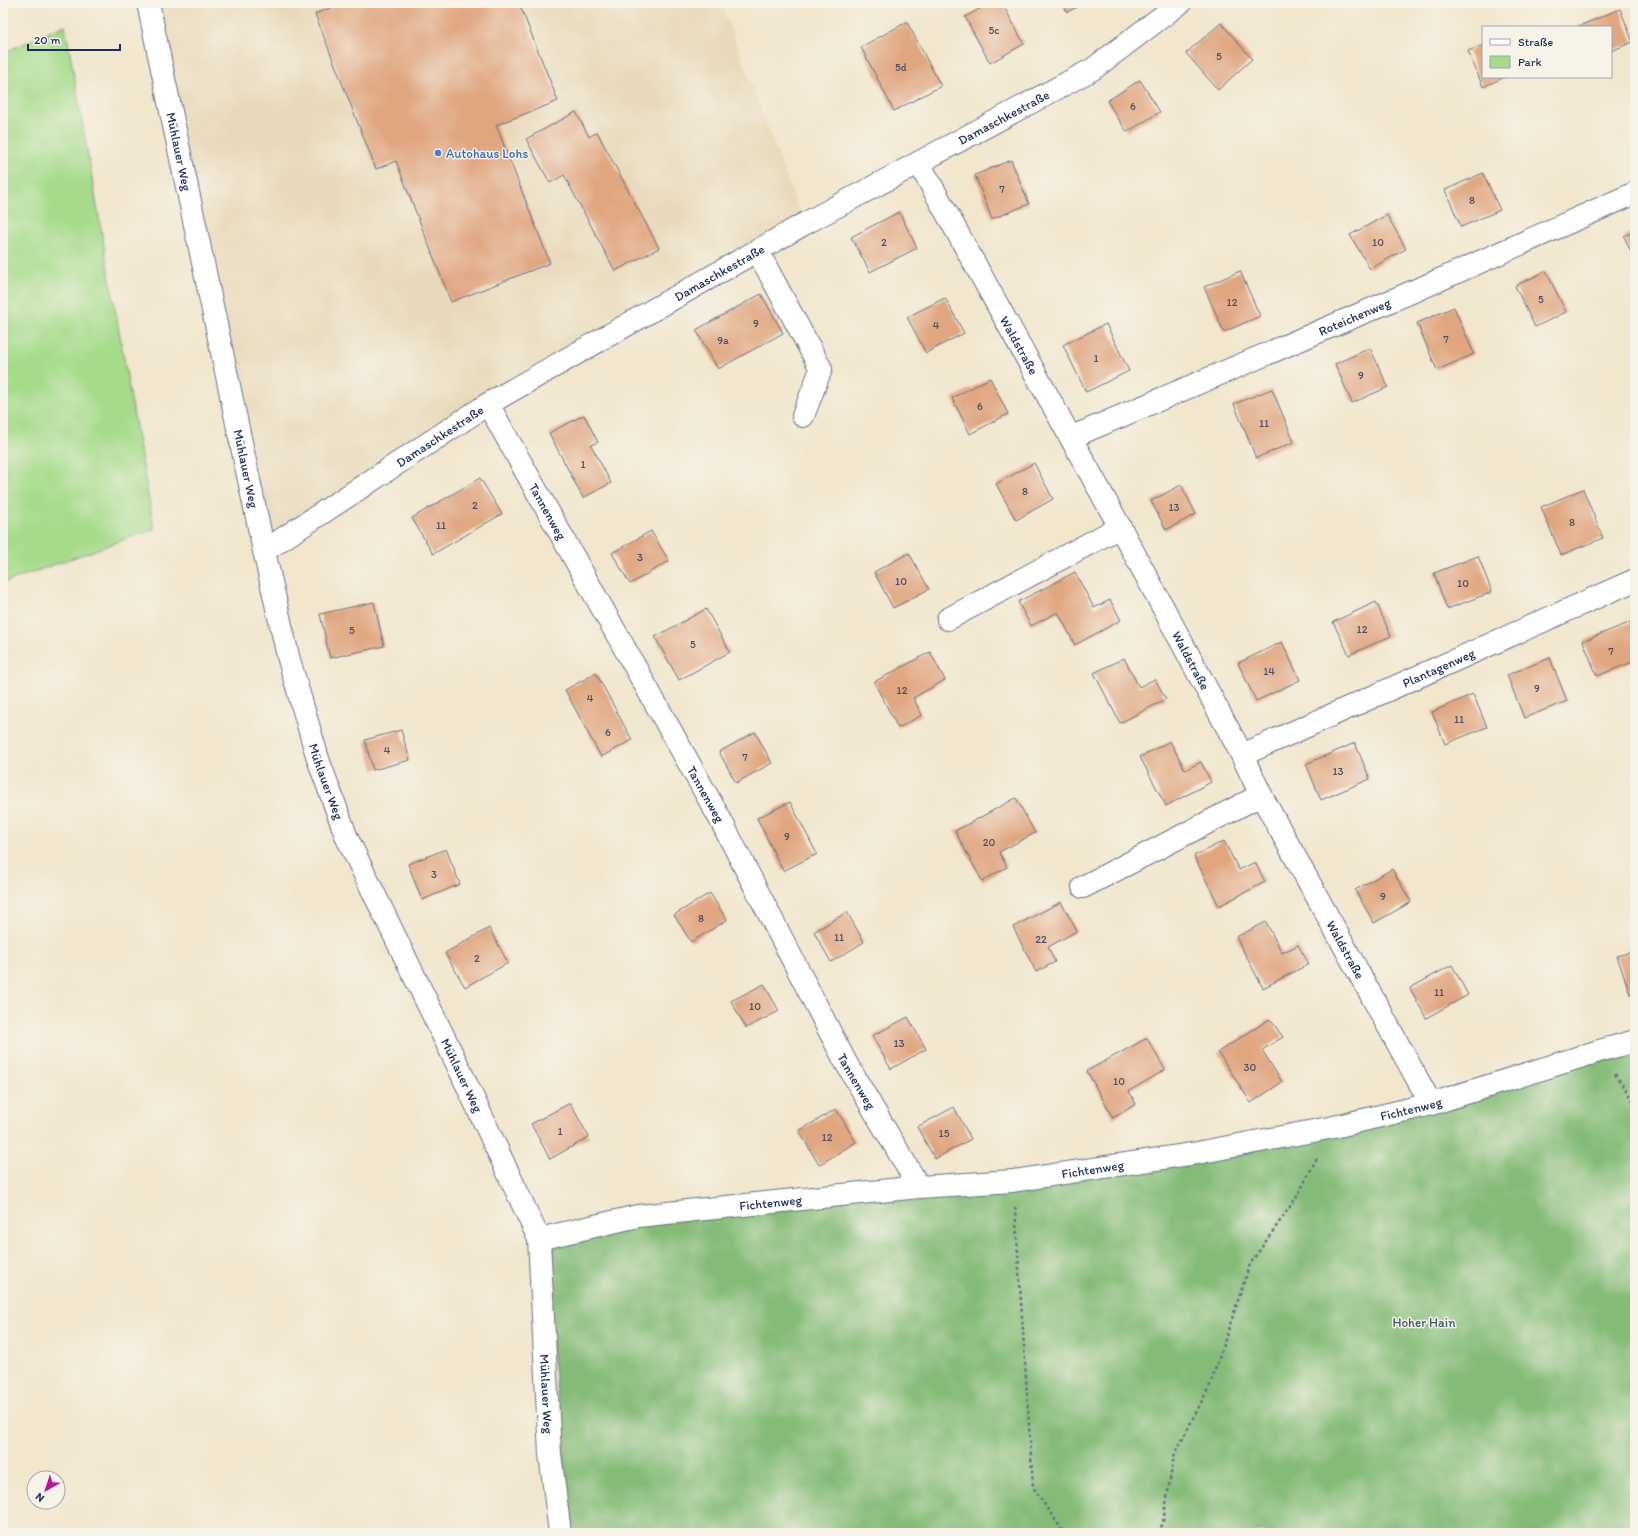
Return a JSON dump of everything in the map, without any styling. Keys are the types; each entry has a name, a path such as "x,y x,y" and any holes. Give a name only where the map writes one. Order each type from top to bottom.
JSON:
{"street":[{"name":"Mühlauer Weg","path":"148,3 264,551 288,656 318,759 347,838 458,1066 539,1239 550,1454 560,1533"},
{"name":"Damaschkestraße","path":"264,551 488,404 758,252 804,224 1093,69 1180,3"},
{"name":"Waldstraße","path":"919,163 1072,437 1242,755 1261,795 1431,1104"},
{"name":"Roteichenweg","path":"1072,437 1428,285 1635,193"},
{"path":"758,252 821,369 803,416"},
{"name":"Tannenweg","path":"488,404 719,817 845,1061 919,1187"},
{"path":"948,620 1120,527"},
{"name":"Plantagenweg","path":"1242,755 1635,580"},
{"path":"1083,887 1261,795"},
{"name":"Fichtenweg","path":"539,1239 638,1216 919,1187 1013,1181 1197,1153 1334,1127 1431,1104 1635,1041"}],"path":[{"path":"1599,1051 1635,1104"},
{"path":"1159,1533 1163,1522 1174,1456 1210,1386 1250,1264 1296,1198 1334,1127"},
{"path":"1013,1181 1033,1487 1064,1533"}],"shaded area":[{"path":"148,3 721,3 804,224 264,551"}],"green space":[{"path":"65,25 154,529 3,583 3,53"},
{"name":"Hoher Hain","path":"1635,1041 1635,1533 573,1533 539,1239 1197,1153"}],"building":[{"name":"Autohaus Lohs","path":"343,3 519,3 558,101 496,125 550,263 451,302 396,161 376,169 315,14"},
{"path":"990,3 1002,3 1024,44 990,63 965,17"},
{"path":"1062,3 1086,3 1067,12"},
{"path":"1620,9 1633,42 1612,51 1612,26 1579,26"},
{"path":"907,22 941,86 894,111 861,47"},
{"path":"1221,23 1252,59 1218,90 1186,53"},
{"path":"1482,45 1482,78 1503,78 1483,87 1468,51"},
{"path":"1140,80 1160,112 1127,132 1107,101"},
{"path":"576,112 589,137 597,132 659,248 615,271 564,175 550,183 526,139"},
{"path":"1011,160 1029,204 992,219 975,175"},
{"path":"1483,173 1500,210 1461,227 1445,190"},
{"path":"899,212 917,248 870,272 851,237"},
{"path":"1387,215 1406,249 1370,269 1350,235"},
{"path":"1635,231 1635,261 1624,236"},
{"path":"1240,271 1260,316 1224,332 1204,287"},
{"path":"1546,271 1566,312 1535,327 1515,286"},
{"path":"761,294 783,333 718,369 696,330"},
{"path":"945,298 964,333 926,353 907,317"},
{"path":"1454,307 1474,354 1437,370 1417,323"},
{"path":"1106,324 1129,371 1086,392 1063,345"},
{"path":"1370,348 1388,387 1352,403 1335,364"},
{"path":"990,378 1008,414 970,434 952,398"},
{"path":"1272,389 1294,442 1256,458 1234,404"},
{"path":"584,415 598,442 591,445 611,483 583,498 549,433"},
{"path":"1034,463 1053,499 1016,520 996,484"},
{"path":"480,478 502,514 433,554 412,518"},
{"path":"1181,485 1196,514 1166,530 1151,501"},
{"path":"1583,489 1603,538 1561,555 1541,507"},
{"path":"1635,491 1635,502 1630,493"},
{"path":"651,531 669,561 630,584 612,553"},
{"path":"909,553 929,589 893,608 874,572"},
{"path":"1478,556 1492,592 1447,609 1434,573"},
{"path":"1075,572 1094,608 1110,600 1121,620 1075,645 1058,612 1031,626 1018,602"},
{"path":"374,602 384,646 330,658 320,614"},
{"path":"1376,602 1391,636 1349,655 1333,622"},
{"path":"706,609 730,652 679,680 655,637"},
{"path":"1631,622 1635,633 1635,661 1597,676 1583,641"},
{"path":"1282,642 1300,680 1256,701 1238,663"},
{"path":"930,652 945,680 913,698 922,715 898,728 874,682"},
{"path":"1124,658 1139,687 1155,679 1166,699 1120,723 1094,673"},
{"path":"1550,658 1567,701 1524,718 1507,675"},
{"path":"596,673 632,740 601,757 565,690"},
{"path":"1473,694 1487,727 1445,744 1432,712"},
{"path":"401,730 410,760 373,770 365,740"},
{"path":"755,732 772,763 736,783 719,752"},
{"path":"1170,741 1185,770 1201,762 1211,782 1166,806 1140,757"},
{"path":"1355,743 1370,779 1321,800 1306,764"},
{"path":"1016,798 1035,833 999,852 1007,867 982,881 955,831"},
{"path":"790,802 817,854 783,871 757,818"},
{"path":"1224,841 1239,870 1255,862 1265,882 1219,906 1194,856"},
{"path":"446,849 460,884 422,900 408,864"},
{"path":"1392,869 1411,902 1374,923 1355,890"},
{"path":"710,893 727,920 691,942 674,915"},
{"path":"1061,902 1077,931 1048,947 1055,962 1036,972 1013,927"},
{"path":"847,912 864,942 831,962 814,932"},
{"path":"1266,922 1282,953 1298,945 1309,964 1263,988 1236,937"},
{"path":"489,928 508,963 465,987 445,953"},
{"path":"1635,951 1635,992 1630,994 1617,956"},
{"path":"1452,965 1468,995 1426,1018 1410,988"},
{"path":"764,984 779,1011 746,1028 731,1001"},
{"path":"908,1017 926,1049 891,1069 872,1036"},
{"path":"1270,1019 1283,1037 1262,1050 1282,1082 1251,1103 1218,1052"},
{"path":"1147,1038 1165,1070 1129,1091 1136,1104 1113,1118 1087,1071"},
{"path":"570,1103 589,1137 550,1159 531,1124"},
{"path":"954,1107 971,1139 935,1159 917,1127"},
{"path":"836,1109 856,1142 819,1165 799,1131"}],"place":[{"name":"Autohaus Lohs","path":"438,153"}]}
